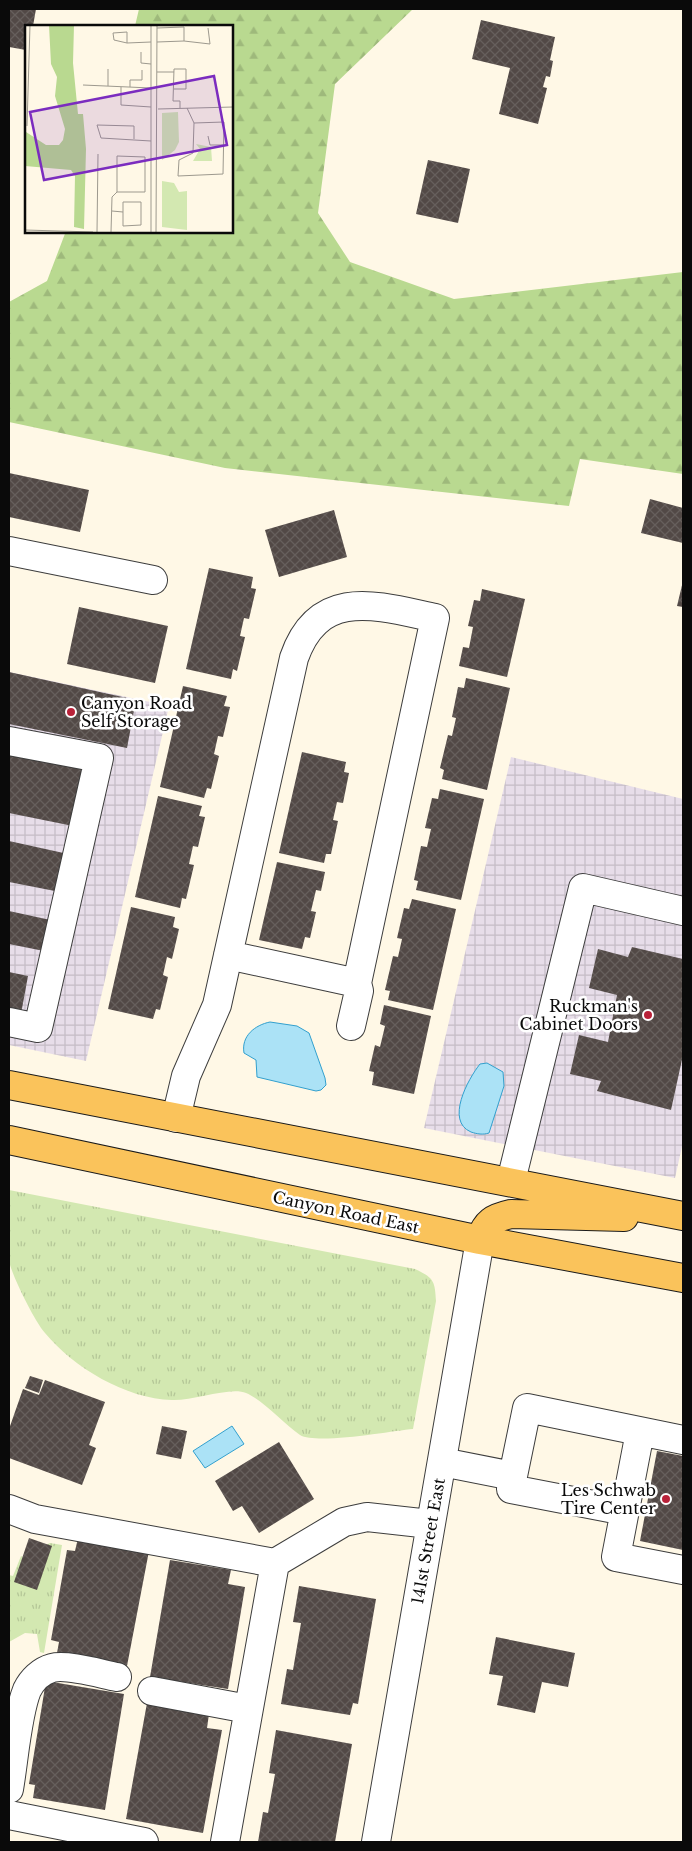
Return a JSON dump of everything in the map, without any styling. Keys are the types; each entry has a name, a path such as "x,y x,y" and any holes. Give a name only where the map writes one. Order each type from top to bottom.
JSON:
{"main road":[{"path":"9,1085 511,1181 683,1218"},
{"name":"Canyon Road East","path":"9,1140 480,1240 683,1278"},
{"path":"480,1240 484,1226 495,1218 511,1214 683,1218"}],"street":[{"path":"9,551 153,580"},
{"path":"176,1118 186,1076 217,1005 294,658 301,638 326,614 358,605 374,605 435,618 357,983 359,991 351,1026"},
{"path":"9,741 99,758 38,1028 9,1022"},
{"path":"511,1181 583,888 683,911"},
{"path":"228,955 357,983"},
{"name":"141st Street East","path":"376,1842 480,1240"},
{"path":"625,1511 511,1489 527,1408 683,1440"},
{"path":"640,1432 616,1557 683,1570"},
{"path":"442,1462 513,1476"},
{"path":"9,1509 35,1519 274,1563 344,1522 367,1517 430,1524"},
{"path":"225,1842 274,1563"},
{"path":"9,1789 23,1706 34,1679 42,1672 54,1667 117,1677"},
{"path":"152,1692 248,1709"},
{"path":"9,1815 144,1842"}],"shaded area":[{"name":"Canyon Road Self Storage","path":"9,672 169,706 86,1061 9,1045"},
{"path":"511,757 683,799 683,1142 675,1178 424,1128"}],"green space":[{"path":"139,9 413,9 335,84 318,213 350,262 454,299 683,272 683,474 580,459 569,506 225,468 9,422 9,302 47,281 66,232 232,232 232,25 135,25"},
{"path":"9,1190 415,1269 426,1275 434,1284 436,1301 413,1429 337,1438 309,1438 300,1435 253,1396 246,1393 231,1391 181,1400 154,1398 119,1387 85,1369 70,1358 45,1333 25,1300 12,1272 7,1240"},
{"path":"50,1543 62,1545 44,1653 40,1652 37,1634 25,1633 9,1642 9,1575 13,1576 21,1556 23,1557"}],"water":[{"path":"270,1022 297,1026 309,1033 325,1078 326,1085 321,1090 316,1091 257,1077 256,1060 244,1053 245,1041 250,1032 264,1023"},
{"path":"487,1063 503,1072 504,1086 489,1133 480,1134 471,1132 463,1127 459,1110 470,1079 480,1064"},
{"path":"232,1426 244,1444 205,1468 193,1451"}],"building":[{"path":"9,9 36,9 33,25 25,25 25,50 9,47"},
{"path":"481,20 555,37 550,60 553,61 550,77 546,76 543,87 547,88 538,124 499,114 510,68 472,59"},
{"path":"428,160 470,169 458,223 416,214"},
{"path":"9,473 89,490 80,532 9,517"},
{"path":"650,499 683,508 683,543 641,533"},
{"path":"334,510 347,557 279,577 265,530"},
{"path":"209,568 253,577 251,588 256,589 249,619 244,618 240,636 245,637 237,671 233,669 231,679 186,669"},
{"path":"683,581 683,607 677,606"},
{"path":"482,589 525,599 507,677 459,666 463,647 469,648 473,627 468,626 474,600 480,601"},
{"path":"79,607 168,626 155,683 67,664"},
{"name":"Canyon Road Self Storage","path":"9,672 136,700 127,748 9,724"},
{"path":"466,678 510,688 487,790 442,779 444,770 440,768 448,735 452,736 456,718 452,717 458,687 464,688"},
{"path":"183,686 227,696 224,706 230,707 223,737 218,736 214,754 219,756 211,789 207,788 204,798 160,787"},
{"path":"302,752 346,762 344,772 349,773 343,803 337,802 333,820 338,821 331,854 326,854 324,863 279,853"},
{"path":"9,754 84,769 73,826 9,813"},
{"path":"440,789 484,799 461,900 416,890 418,881 414,880 421,846 427,847 431,829 425,828 432,798 438,799"},
{"path":"158,796 202,806 199,816 205,817 198,847 193,846 189,864 194,865 186,899 182,898 180,908 135,897"},
{"path":"9,841 68,854 60,892 9,882"},
{"path":"277,862 325,872 321,891 316,890 311,911 316,912 310,938 305,937 302,949 259,940"},
{"path":"412,899 456,909 433,1010 388,1000 390,991 385,990 393,956 398,957 402,939 397,938 404,908 409,909"},
{"path":"131,907 175,917 173,927 179,929 172,959 167,957 163,975 168,977 160,1010 156,1009 153,1019 108,1009"},
{"path":"9,911 55,921 49,952 9,944"},
{"name":"Ruckman's Cabinet Doors","path":"632,947 683,959 683,1055 671,1110 597,1091 601,1081 570,1074 579,1035 608,1042 617,995 589,988 598,949 628,957"},
{"path":"9,972 28,976 21,1014 9,1012"},
{"path":"384,1005 431,1016 414,1094 372,1085 374,1072 369,1071 375,1045 380,1047 385,1026 380,1024"},
{"path":"30,1376 43,1380 39,1393 25,1388"},
{"path":"45,1380 105,1402 89,1445 96,1448 82,1485 9,1458 9,1429 23,1389 39,1395"},
{"path":"162,1426 187,1431 181,1459 156,1454"},
{"path":"279,1442 314,1499 259,1533 242,1506 233,1511 215,1481"},
{"name":"Les Schwab Tire Center","path":"657,1451 683,1456 683,1550 640,1541"},
{"path":"29,1538 52,1546 37,1590 14,1582"},
{"path":"78,1538 149,1551 127,1666 57,1653 59,1642 51,1640 67,1550 75,1551"},
{"path":"170,1560 231,1570 228,1584 245,1587 228,1689 150,1677"},
{"path":"299,1586 376,1599 358,1704 353,1703 350,1715 281,1704 287,1669 293,1670 301,1623 293,1622"},
{"path":"496,1637 575,1653 568,1687 542,1682 535,1713 497,1705 503,1676 489,1674"},
{"path":"46,1681 124,1694 105,1810 33,1798 35,1785 29,1784"},
{"path":"147,1703 209,1714 207,1728 222,1730 203,1833 126,1819"},
{"path":"276,1730 352,1744 335,1842 258,1842 263,1812 268,1813 275,1774 269,1773"}],"place":[{"name":"Canyon Road Self Storage","path":"71,712"},
{"name":"Ruckman's Cabinet Doors","path":"648,1015"},
{"name":"Les Schwab Tire Center","path":"666,1499"}]}
